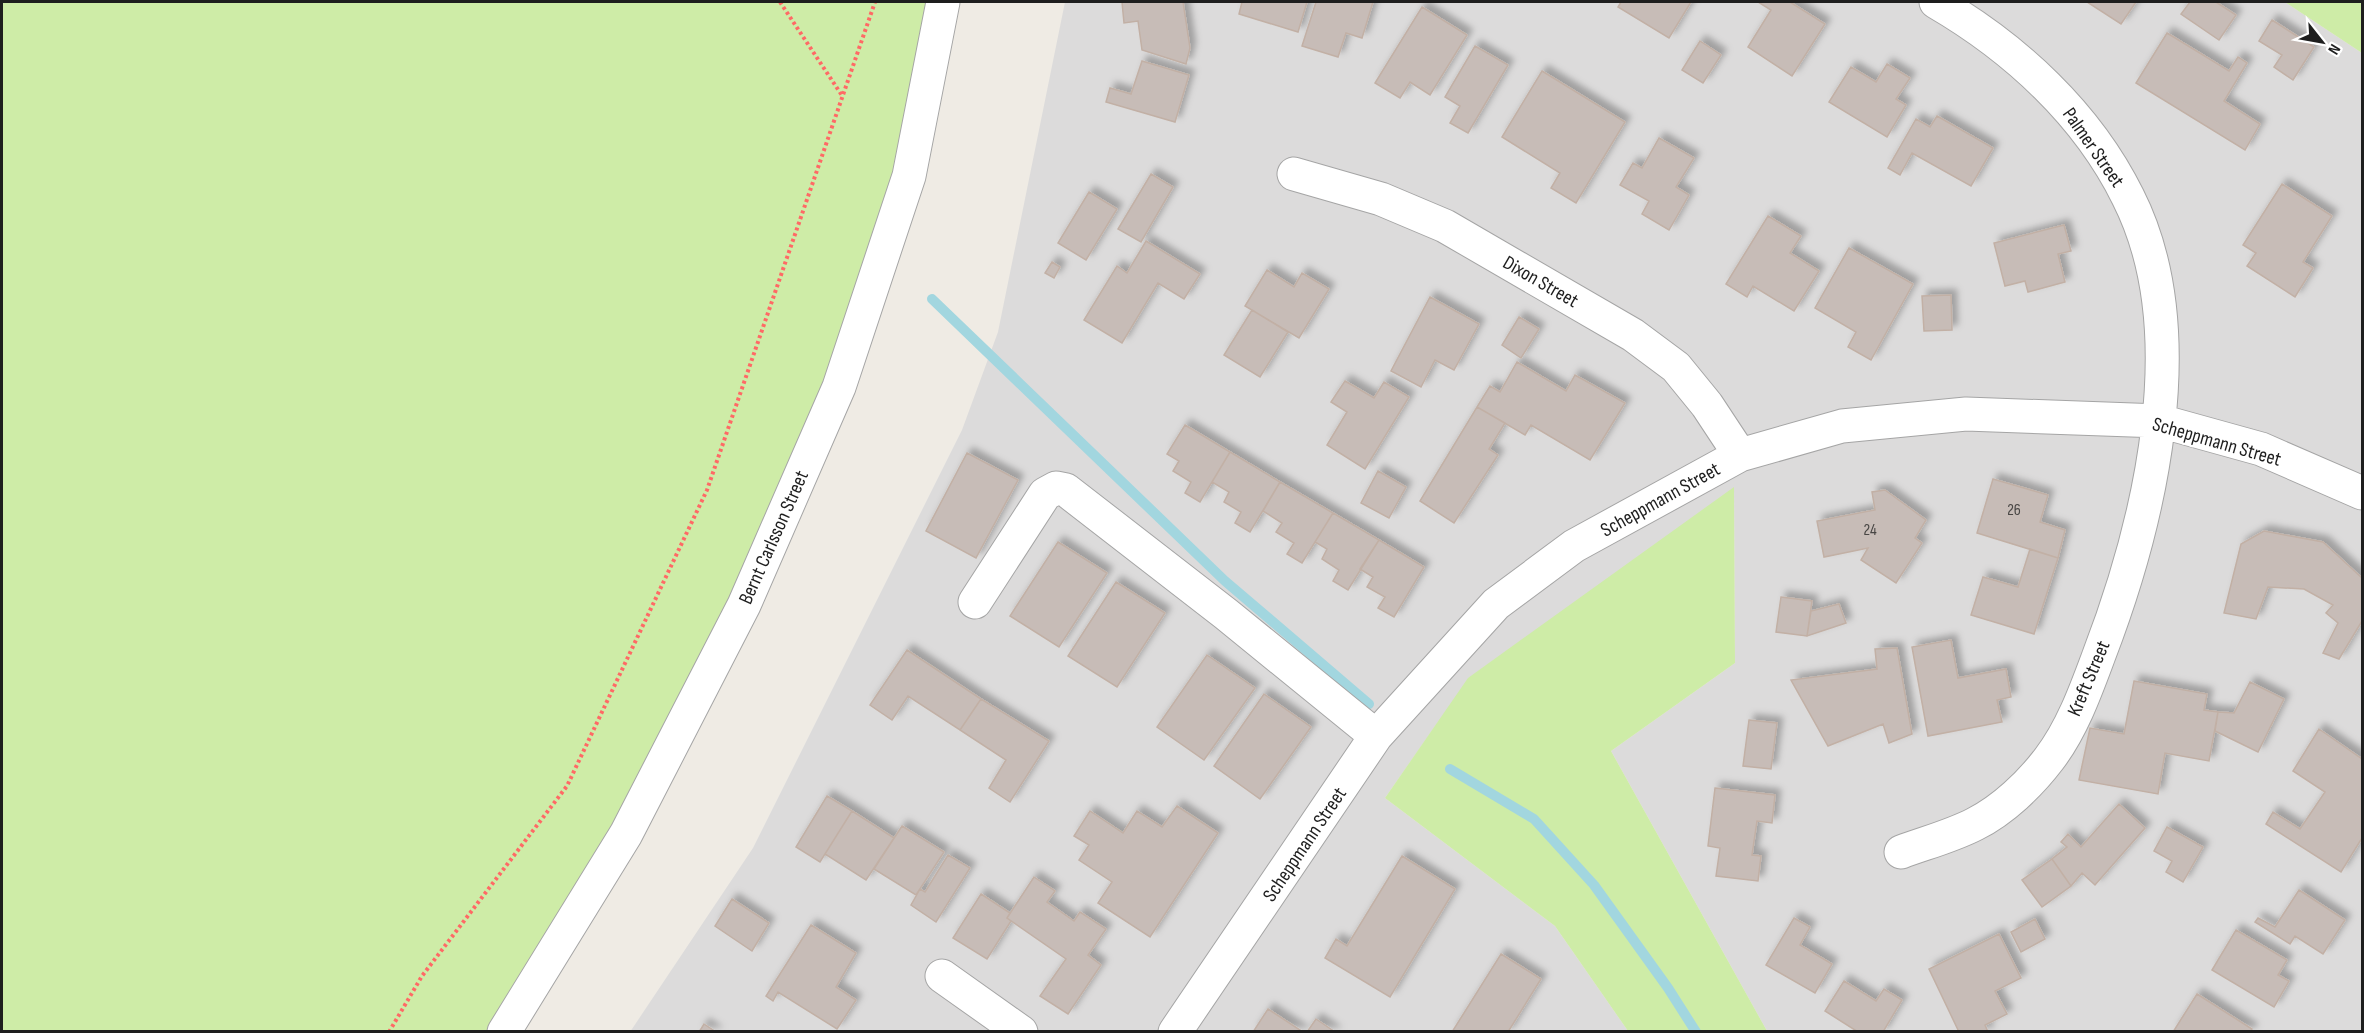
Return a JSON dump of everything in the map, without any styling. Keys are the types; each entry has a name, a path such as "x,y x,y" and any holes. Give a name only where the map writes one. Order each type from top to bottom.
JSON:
{"street":[{"name":"Bernt Carlsson Street","path":"504,1032 632,823 744,605 839,387 909,176 943,2"},
{"name":"Palmer Street","path":"1936,2 2018,58 2071,111 2105,155 2129,198 2151,259 2162,338 2160,421"},
{"name":"Dixon Street","path":"1294,174 1381,199 1445,226 1634,335 1676,367 1707,405 1740,455"},
{"name":"Scheppmann Street","path":"1175,1032 1376,736 1496,604 1575,546 1740,455 1842,426 1966,414 2160,421 2262,449 2362,493"},
{"name":"Kreft Street","path":"1901,852 1975,824 2004,805 2051,757 2081,701 2111,624 2150,488 2160,421"},
{"path":"975,602 1045,494 1056,488 1066,490 1226,614 1376,736"},
{"path":"942,976 1021,1032"}],"path":[{"path":"780,2 843,98"},
{"path":"389,1032 422,976 567,786 707,490 875,2"}],"shaded area":[{"path":"1065,2 2285,2 2362,53 2362,1031 1767,1031 1611,751 1735,663 1734,488 1438,722 1385,798 1555,926 1628,1031 630,1032 753,848 962,430 998,332"}],"green space":[{"path":"2,2 943,2 909,176 744,605 504,1031 2,1032"},
{"path":"2285,2 2362,2 2362,53"},
{"path":"1734,487 1735,663 1611,751 1767,1031 1628,1031 1555,926 1385,798 1468,678"}],"building":[{"path":"1122,2 1183,2 1190,48 1186,64 1142,50 1138,21 1124,23"},
{"path":"1242,2 1307,2 1298,32 1239,14"},
{"path":"1316,2 1373,2 1362,38 1346,33 1338,57 1302,46"},
{"path":"1621,2 1691,2 1669,38 1618,7"},
{"path":"1758,2 1790,2 1825,24 1792,76 1748,47 1771,10"},
{"path":"2087,2 2136,2 2121,24"},
{"path":"2190,2 2216,2 2236,15 2219,40 2181,14"},
{"path":"1422,7 1467,35 1430,95 1410,82 1400,98 1375,83"},
{"path":"2272,20 2314,47 2293,80 2274,67 2282,55 2259,41"},
{"path":"2167,33 2229,71 2238,57 2247,63 2224,101 2260,124 2245,150 2136,83"},
{"path":"1700,41 1721,55 1703,83 1682,70"},
{"path":"1475,46 1508,65 1468,133 1450,123 1460,106 1445,97"},
{"path":"1142,61 1189,75 1175,122 1106,102 1110,88 1131,94"},
{"path":"1887,64 1910,78 1896,99 1906,105 1887,137 1829,102 1851,67 1876,82"},
{"path":"1542,71 1625,122 1576,203 1551,188 1560,173 1502,137"},
{"path":"1937,116 1993,148 1971,186 1912,153 1900,175 1888,168 1916,119 1930,127"},
{"path":"1659,138 1694,158 1676,187 1689,195 1669,230 1642,214 1649,201 1620,185 1633,163 1642,168"},
{"path":"1151,174 1173,187 1141,242 1118,229"},
{"path":"2282,184 2332,216 2303,262 2313,268 2295,297 2247,266 2256,253 2243,245"},
{"path":"1089,192 1117,209 1086,260 1058,243"},
{"path":"1768,216 1801,236 1790,253 1819,271 1794,311 1753,286 1747,297 1726,284"},
{"path":"2064,225 2071,251 2058,254 2065,282 2028,292 2025,281 2005,286 1994,243"},
{"path":"1146,241 1200,274 1184,299 1158,283 1122,343 1084,320 1117,266 1127,273"},
{"path":"1849,248 1913,284 1871,360 1848,347 1856,332 1815,308"},
{"path":"1052,262 1060,267 1054,278 1045,273"},
{"path":"1267,270 1294,287 1302,273 1329,289 1299,338 1245,306"},
{"path":"1951,295 1952,330 1924,331 1922,296"},
{"path":"1430,297 1479,324 1454,370 1435,360 1421,387 1391,371"},
{"path":"1252,310 1288,332 1260,377 1224,355"},
{"path":"1519,317 1539,329 1521,358 1502,345"},
{"path":"1517,362 1566,391 1575,375 1625,403 1590,460 1531,425 1525,435 1477,407 1490,386 1500,392"},
{"path":"1345,381 1374,398 1384,382 1409,397 1365,469 1327,445 1347,412 1331,402"},
{"path":"1477,407 1505,423 1489,449 1498,455 1454,523 1420,501"},
{"path":"1185,425 1230,452 1200,502 1185,493 1191,482 1173,471 1179,461 1167,454"},
{"path":"1230,452 1280,482 1250,532 1235,523 1241,512 1224,502 1229,492 1212,482"},
{"path":"967,453 1018,480 976,558 926,531"},
{"path":"1378,471 1406,487 1389,518 1361,503"},
{"path":"1993,479 2048,495 2040,522 2065,530 2058,558 1977,533"},
{"path":"1280,482 1333,513 1302,563 1287,554 1294,543 1276,532 1282,523 1263,511"},
{"path":"1885,490 1926,520 1915,538 1922,543 1896,583 1861,560 1868,548 1824,557 1817,521 1875,510 1872,492"},
{"path":"1333,513 1379,540 1348,590 1333,581 1339,570 1322,559 1327,549 1315,542"},
{"path":"2264,531 2323,542 2362,578 2362,621 2339,659 2323,653 2338,623 2326,613 2333,605 2304,589 2268,587 2256,619 2224,613 2241,544"},
{"path":"1379,540 1424,567 1394,617 1378,608 1385,597 1367,587 1373,577 1360,569"},
{"path":"1058,542 1107,573 1059,647 1010,616"},
{"path":"2030,549 2058,558 2034,634 1971,615 1983,577 2018,587"},
{"path":"1116,582 1165,613 1117,687 1068,656"},
{"path":"1781,597 1812,601 1807,636 1776,632"},
{"path":"1839,604 1846,623 1807,636 1811,611"},
{"path":"1951,640 1958,678 2006,669 2011,697 1997,700 2002,722 1928,736 1912,647"},
{"path":"1897,648 1912,734 1889,743 1883,724 1828,746 1791,680 1877,669 1875,649"},
{"path":"907,650 981,699 960,730 908,696 892,720 870,705"},
{"path":"1207,655 1255,688 1204,760 1157,727"},
{"path":"2134,681 2207,694 2204,710 2218,712 2209,761 2165,753 2158,794 2079,780 2090,728 2124,734"},
{"path":"2250,682 2284,699 2258,752 2215,731 2218,712 2234,713"},
{"path":"1264,694 1311,727 1260,799 1214,766"},
{"path":"981,699 1049,741 1010,802 989,788 1006,760 960,730"},
{"path":"1749,720 1777,723 1771,769 1743,766"},
{"path":"2319,729 2362,759 2362,838 2341,872 2266,824 2273,812 2300,829 2325,792 2293,771"},
{"path":"1715,788 1775,795 1772,823 1757,821 1752,855 1761,856 1758,881 1716,876 1720,848 1708,846"},
{"path":"827,796 852,811 820,862 796,847"},
{"path":"2119,804 2145,828 2095,885 2082,873 2071,886 2052,859 2067,847 2061,842 2068,834 2081,847"},
{"path":"1177,806 1218,833 1150,937 1098,903 1112,882 1079,860 1089,845 1074,836 1090,811 1123,833 1137,811 1162,827"},
{"path":"852,811 894,838 866,880 825,854"},
{"path":"902,826 944,852 916,895 874,869"},
{"path":"2167,827 2203,847 2183,882 2166,872 2172,861 2154,851"},
{"path":"948,855 970,868 936,922 911,905 920,889 925,892"},
{"path":"1402,856 1455,889 1390,997 1325,958 1336,939 1347,946"},
{"path":"2052,859 2071,886 2042,907 2022,880"},
{"path":"1034,877 1055,891 1047,902 1074,921 1080,912 1106,929 1088,955 1101,965 1068,1014 1040,996 1066,959 1007,918"},
{"path":"2299,890 2345,920 2323,954 2295,936 2290,944 2255,922 2258,918 2275,927"},
{"path":"981,894 1010,913 1007,918 1011,921 987,959 953,938"},
{"path":"732,899 769,923 752,951 715,926"},
{"path":"1794,918 1810,927 1800,945 1832,964 1815,993 1766,965"},
{"path":"2035,919 2045,939 2021,952 2011,932"},
{"path":"811,925 856,953 836,987 856,1000 837,1029 778,992 773,1001 766,996"},
{"path":"2236,930 2287,960 2278,975 2289,981 2274,1007 2212,970"},
{"path":"1999,934 2021,978 1995,991 2007,1014 1985,1025 1988,1032 1959,1032 1929,969"},
{"path":"1501,954 1541,979 1508,1032 1452,1032"},
{"path":"1844,981 1876,1001 1884,989 1902,1000 1883,1032 1858,1032 1825,1011"},
{"path":"2197,994 2252,1029 2250,1032 2173,1032"},
{"path":"1268,1009 1303,1032 1253,1032"},
{"path":"1316,1019 1335,1032 1307,1032"},
{"path":"704,1024 716,1032 699,1032"}],"waterway":[{"path":"932,299 1225,581 1369,704"},
{"path":"1450,769 1534,819 1594,885 1668,988 1696,1032"}]}
